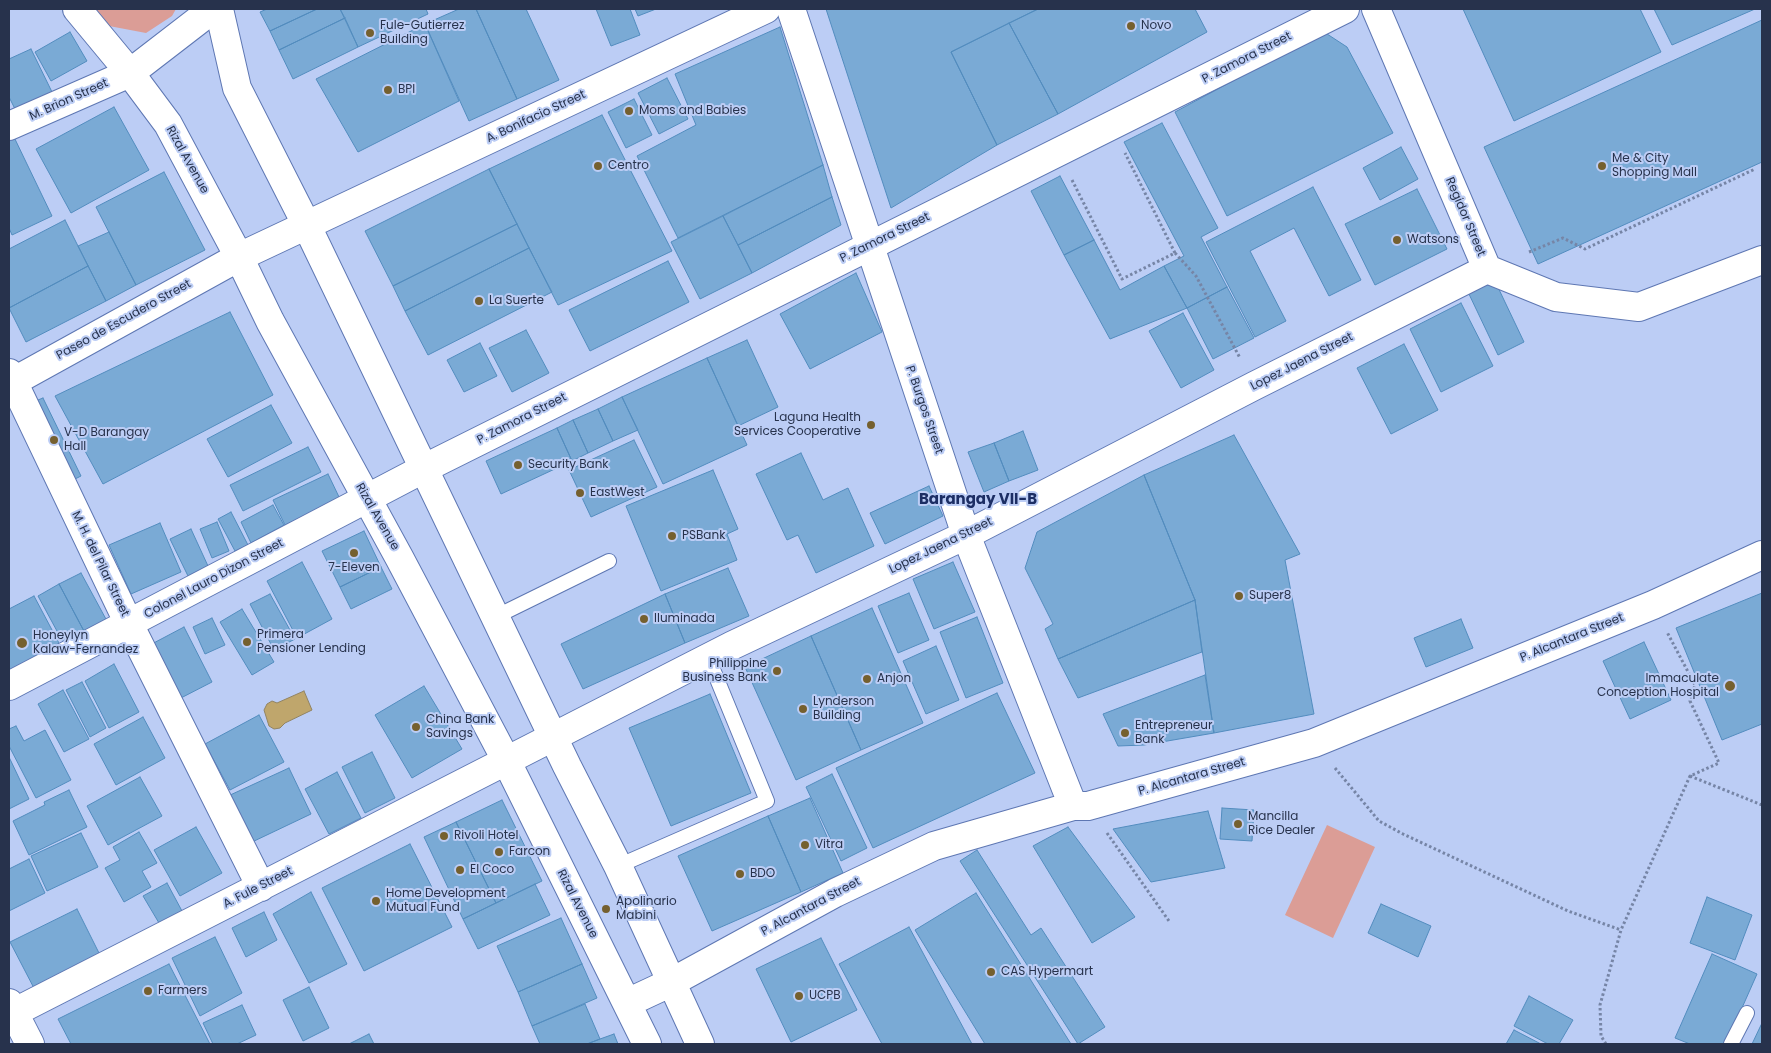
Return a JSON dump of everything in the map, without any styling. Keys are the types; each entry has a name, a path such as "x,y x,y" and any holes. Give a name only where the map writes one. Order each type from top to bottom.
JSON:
{"street":[{"name":"Rizal Avenue","path":"77,9 130,73 168,124 239,257 270,321 366,500 400,559 506,760 647,1044"},
{"name":"M. Brion Street","path":"9,126 130,73 213,9"},
{"path":"219,9 237,88 306,224 553,737 618,866 700,1044"},
{"name":"A. Bonifacio Street","path":"239,257 766,9"},
{"name":"P. Burgos Street","path":"791,9 966,535 1081,806"},
{"name":"P. Zamora Street","path":"366,500 424,468 1345,9"},
{"name":"Regidor Street","path":"1376,9 1487,269 1556,296 1639,307 1762,260"},
{"name":"Paseo de Escudero Street","path":"10,380 239,257"},
{"name":"Lopez Jaena Street","path":"553,737 708,658 966,535 1254,386 1487,269"},
{"name":"M. H. del Pilar Street","path":"10,380 129,624 261,887"},
{"name":"Colonel Lauro Dizon Street","path":"9,686 366,500"},
{"name":"P. Alcantara Street","path":"627,1003 672,982 835,892 934,846 1314,743 1653,605 1762,555"},
{"name":"A. Fule Street","path":"10,1010 261,887 553,737"},
{"path":"10,1010 30,1044"}],"lane":[{"path":"495,617 609,561"},
{"path":"618,866 767,801 708,658"},
{"path":"1731,1044 1747,1013"}],"path":[{"path":"1111,126 1175,253 1196,276 1254,386"},
{"path":"1059,152 1122,279 1175,253"},
{"path":"1487,269 1563,238 1584,249 1755,169"},
{"path":"1606,1044 1601,1036 1600,1005 1621,930 1690,776 1719,763 1690,701 1695,685 1653,605"},
{"path":"1314,743 1379,821 1402,834 1568,911 1621,930"},
{"path":"1690,776 1762,805"},
{"path":"1081,806 1169,921"}],"shaded area":[{"path":"92,9 176,9 172,16 146,33 109,26"},
{"path":"304,691 312,710 285,723 280,728 274,729 269,726 264,710 267,704 272,701 277,703"},
{"path":"1327,825 1375,847 1333,938 1285,915"}],"building":[{"path":"267,9 317,9 270,31 260,12"},
{"path":"317,9 340,9 345,18 279,50 270,31"},
{"name":"Fule-Gutierrez Building","path":"340,9 426,9 428,14 358,47"},
{"path":"459,9 476,9 517,99 469,121 425,24"},
{"path":"476,9 526,9 559,80 517,99"},
{"path":"596,9 630,9 640,35 611,46"},
{"path":"635,9 656,9 638,16"},
{"path":"826,9 1038,9 951,52 997,145 891,208"},
{"path":"1038,9 1195,9 1207,32 1058,114 1009,23"},
{"path":"1463,9 1640,9 1661,52 1514,121"},
{"path":"1654,9 1755,9 1672,45"},
{"path":"345,18 358,47 293,79 279,50"},
{"path":"1762,20 1762,162 1538,264 1484,147"},
{"path":"1009,23 1058,114 997,145 951,52"},
{"name":"BPI","path":"425,24 459,101 358,152 316,79"},
{"path":"780,27 823,165 678,238 637,156 696,125 675,74"},
{"path":"70,32 87,61 51,81 35,52"},
{"path":"1324,32 1347,47 1393,133 1227,216 1175,112"},
{"path":"31,49 52,92 15,109 9,97 9,59"},
{"path":"667,78 688,119 659,134 638,93"},
{"path":"634,99 652,135 626,148 608,112"},
{"path":"114,107 149,170 71,213 36,149"},
{"path":"602,115 672,251 558,305 489,169"},
{"path":"1162,123 1218,228 1201,237 1227,287 1187,308 1164,266 1184,256 1124,142"},
{"path":"13,135 52,216 12,235 9,228 9,137"},
{"path":"1401,147 1418,179 1380,200 1363,168"},
{"path":"823,165 832,197 738,245 723,216"},
{"path":"489,169 517,224 393,286 365,231"},
{"path":"164,172 205,250 136,285 96,207"},
{"path":"1060,176 1094,240 1064,255 1031,191"},
{"path":"1313,187 1361,280 1329,296 1294,228 1250,251 1286,321 1255,337 1206,242"},
{"name":"Watsons","path":"1417,189 1447,249 1375,285 1345,224"},
{"path":"832,197 841,225 752,273 738,245"},
{"path":"723,216 752,273 700,299 671,242"},
{"path":"65,220 88,266 9,308 9,249"},
{"path":"517,224 529,248 405,311 393,286"},
{"path":"109,232 136,285 106,301 78,246"},
{"path":"1094,240 1120,290 1164,266 1187,308 1110,339 1064,255"},
{"name":"La Suerte","path":"529,248 552,292 428,355 405,311"},
{"path":"668,261 689,302 590,351 569,310"},
{"path":"88,266 106,301 26,342 9,308"},
{"path":"856,273 882,332 810,369 780,314"},
{"path":"1494,279 1524,342 1498,355 1468,292"},
{"path":"1227,287 1254,338 1213,359 1187,308"},
{"path":"1461,303 1493,366 1441,392 1410,329"},
{"path":"230,312 273,395 103,484 55,396"},
{"path":"1183,313 1214,370 1181,388 1149,331"},
{"path":"526,330 549,373 512,392 489,348"},
{"path":"747,340 778,407 738,426 707,358"},
{"path":"480,343 497,376 464,392 447,360"},
{"path":"1404,344 1438,410 1391,434 1357,368"},
{"path":"707,358 747,445 663,484 622,397"},
{"path":"622,397 638,430 613,441 598,409"},
{"name":"V-D Barangay Hall","path":"43,398 81,476 67,483 28,404"},
{"path":"271,405 292,443 228,477 207,439"},
{"path":"598,409 613,441 588,453 573,420"},
{"path":"573,420 588,453 572,461 557,428"},
{"path":"557,428 572,461 501,494 486,461"},
{"path":"1023,431 1038,470 1009,481 994,443"},
{"path":"1234,435 1300,554 1285,560 1314,714 1214,733 1195,600 1144,475"},
{"path":"634,440 657,487 591,517 569,470"},
{"path":"994,443 1009,481 984,492 968,452"},
{"path":"308,447 321,472 243,511 230,485"},
{"path":"801,453 823,500 848,488 874,546 816,573 798,535 787,540 756,474"},
{"path":"713,470 738,529 727,534 737,560 661,591 626,506"},
{"path":"328,474 340,499 285,525 273,500"},
{"path":"1144,475 1195,600 1058,659 1045,629 1053,624 1025,568 1037,532"},
{"path":"929,486 943,516 885,544 870,513"},
{"path":"273,505 284,525 251,543 241,522"},
{"path":"231,512 248,545 235,551 218,519"},
{"path":"217,522 229,551 212,558 200,529"},
{"path":"160,523 181,572 131,594 109,545"},
{"path":"191,529 208,566 188,576 170,539"},
{"path":"364,531 381,567 340,587 322,551"},
{"path":"302,562 332,619 297,638 267,581"},
{"path":"953,562 975,612 934,629 913,579"},
{"path":"381,567 392,589 351,609 340,587"},
{"path":"728,568 749,616 685,643 665,594"},
{"path":"81,573 107,621 85,633 59,584"},
{"path":"59,584 85,633 64,644 38,596"},
{"path":"909,593 929,640 898,653 878,606"},
{"name":"Immaculate Conception Hospital","path":"1762,593 1762,724 1722,740 1676,628"},
{"path":"270,594 295,639 274,650 250,604"},
{"name":"Iluminada","path":"665,594 685,643 583,689 561,644"},
{"path":"34,596 60,645 9,671 9,609"},
{"path":"1195,600 1202,652 1078,698 1058,659"},
{"name":"Anjon","path":"872,608 923,723 861,750 811,636"},
{"name":"Primera Pensioner Lending","path":"242,609 274,662 252,675 220,622"},
{"path":"977,617 1003,683 966,698 940,632"},
{"path":"212,618 225,645 205,654 193,627"},
{"path":"1461,619 1473,648 1426,667 1414,638"},
{"path":"184,627 212,682 177,700 148,646"},
{"name":"Lynderson Building","path":"811,636 861,750 796,780 745,667"},
{"path":"1644,642 1671,700 1630,719 1603,661"},
{"path":"936,646 959,700 926,714 903,661"},
{"path":"114,664 139,712 109,728 85,681"},
{"path":"1205,675 1214,733 1144,745 1118,746 1103,714"},
{"path":"82,682 106,728 90,737 66,690"},
{"path":"424,686 462,749 412,778 375,715"},
{"path":"63,690 89,739 64,752 38,704"},
{"path":"997,693 1035,773 873,848 836,768"},
{"path":"710,694 751,793 671,826 629,728"},
{"path":"259,715 284,762 230,790 205,744"},
{"path":"143,717 165,758 116,785 94,744"},
{"path":"16,726 24,741 45,730 71,780 36,798 9,746 9,729"},
{"path":"372,752 395,798 365,813 342,767"},
{"path":"9,757 29,799 9,809"},
{"path":"289,768 311,814 250,843 228,796"},
{"path":"337,772 361,818 329,834 305,789"},
{"path":"832,774 867,848 841,861 806,787"},
{"path":"140,777 162,816 108,845 87,806"},
{"path":"69,790 87,827 29,855 13,821 45,805 44,802"},
{"name":"Vitra","path":"810,798 843,873 801,892 768,816"},
{"name":"Farcon","path":"502,800 542,881 496,903 456,822"},
{"path":"1222,808 1254,810 1252,841 1220,839"},
{"path":"1208,811 1225,868 1151,882 1113,829"},
{"name":"BDO","path":"768,816 801,892 712,931 678,856"},
{"name":"El Coco","path":"456,822 496,903 463,919 424,837"},
{"path":"196,827 222,873 180,896 154,850"},
{"path":"1068,827 1135,917 1092,943 1033,846"},
{"path":"139,832 157,863 142,871 151,887 124,902 105,868 120,860 113,847"},
{"path":"81,833 98,867 47,891 31,856"},
{"path":"410,844 452,927 364,971 322,888"},
{"path":"977,850 1031,935 1041,928 1105,1027 1078,1044 960,861"},
{"path":"29,859 45,893 9,911 9,869"},
{"path":"167,883 182,911 159,923 143,896"},
{"path":"535,884 550,915 478,949 463,919"},
{"path":"311,892 347,964 309,983 273,914"},
{"path":"976,893 1071,1044 985,1044 915,930"},
{"path":"1707,897 1752,915 1735,960 1690,943"},
{"path":"1381,904 1431,926 1418,957 1368,933"},
{"path":"77,909 102,959 36,992 10,942"},
{"path":"264,912 277,940 246,957 232,928"},
{"path":"561,918 582,964 518,992 497,946"},
{"path":"909,927 972,1044 882,1044 839,964"},
{"path":"215,937 242,993 200,1016 172,958"},
{"path":"821,938 857,1010 791,1042 756,969"},
{"path":"1712,954 1757,974 1726,1044 1690,1044 1675,1038"},
{"name":"Farmers","path":"169,964 210,1044 71,1044 58,1019"},
{"path":"582,964 597,998 532,1026 518,992"},
{"path":"309,987 329,1028 303,1041 283,1000"},
{"path":"1529,996 1573,1020 1559,1044 1548,1044 1514,1026"},
{"path":"585,1004 600,1039 587,1044 540,1044 532,1026"},
{"path":"242,1005 256,1035 237,1044 213,1044 203,1023"},
{"path":"1762,1023 1762,1044 1752,1044"},
{"path":"1514,1030 1541,1044 1506,1044"},
{"path":"369,1034 374,1044 349,1044"},
{"path":"614,1034 618,1044 587,1044 600,1039"}],"place":[{"name":"Novo","path":"1131,26"},
{"name":"Fule-Gutierrez Building","path":"370,33"},
{"name":"BPI","path":"388,90"},
{"name":"Moms and Babies","path":"629,111"},
{"name":"Centro","path":"598,166"},
{"name":"Me & City Shopping Mall","path":"1602,166"},
{"name":"Watsons","path":"1397,240"},
{"name":"La Suerte","path":"479,301"},
{"name":"Laguna Health Services Cooperative","path":"871,425"},
{"name":"V-D Barangay Hall","path":"54,440"},
{"name":"Security Bank","path":"518,465"},
{"name":"EastWest","path":"580,493"},
{"name":"PSBank","path":"672,536"},
{"name":"7-Eleven","path":"354,553"},
{"name":"Super8","path":"1239,596"},
{"name":"Iluminada","path":"644,619"},
{"name":"Primera Pensioner Lending","path":"247,642"},
{"name":"Honeylyn Kalaw-Fernandez","path":"22,643"},
{"name":"Philippine Business Bank","path":"777,671"},
{"name":"Anjon","path":"867,679"},
{"name":"Immaculate Conception Hospital","path":"1730,686"},
{"name":"Lynderson Building","path":"803,709"},
{"name":"China Bank Savings","path":"416,727"},
{"name":"Entrepreneur Bank","path":"1125,733"},
{"name":"Mancilla Rice Dealer","path":"1238,824"},
{"name":"Rivoli Hotel","path":"444,836"},
{"name":"Vitra","path":"805,845"},
{"name":"Farcon","path":"499,852"},
{"name":"El Coco","path":"460,870"},
{"name":"BDO","path":"740,874"},
{"name":"Home Development Mutual Fund","path":"376,901"},
{"name":"Apolinario Mabini","path":"606,909"},
{"name":"CAS Hypermart","path":"991,972"},
{"name":"Farmers","path":"148,991"},
{"name":"UCPB","path":"799,996"}],"district":[{"name":"Barangay VII-B","path":"978,500"}]}
